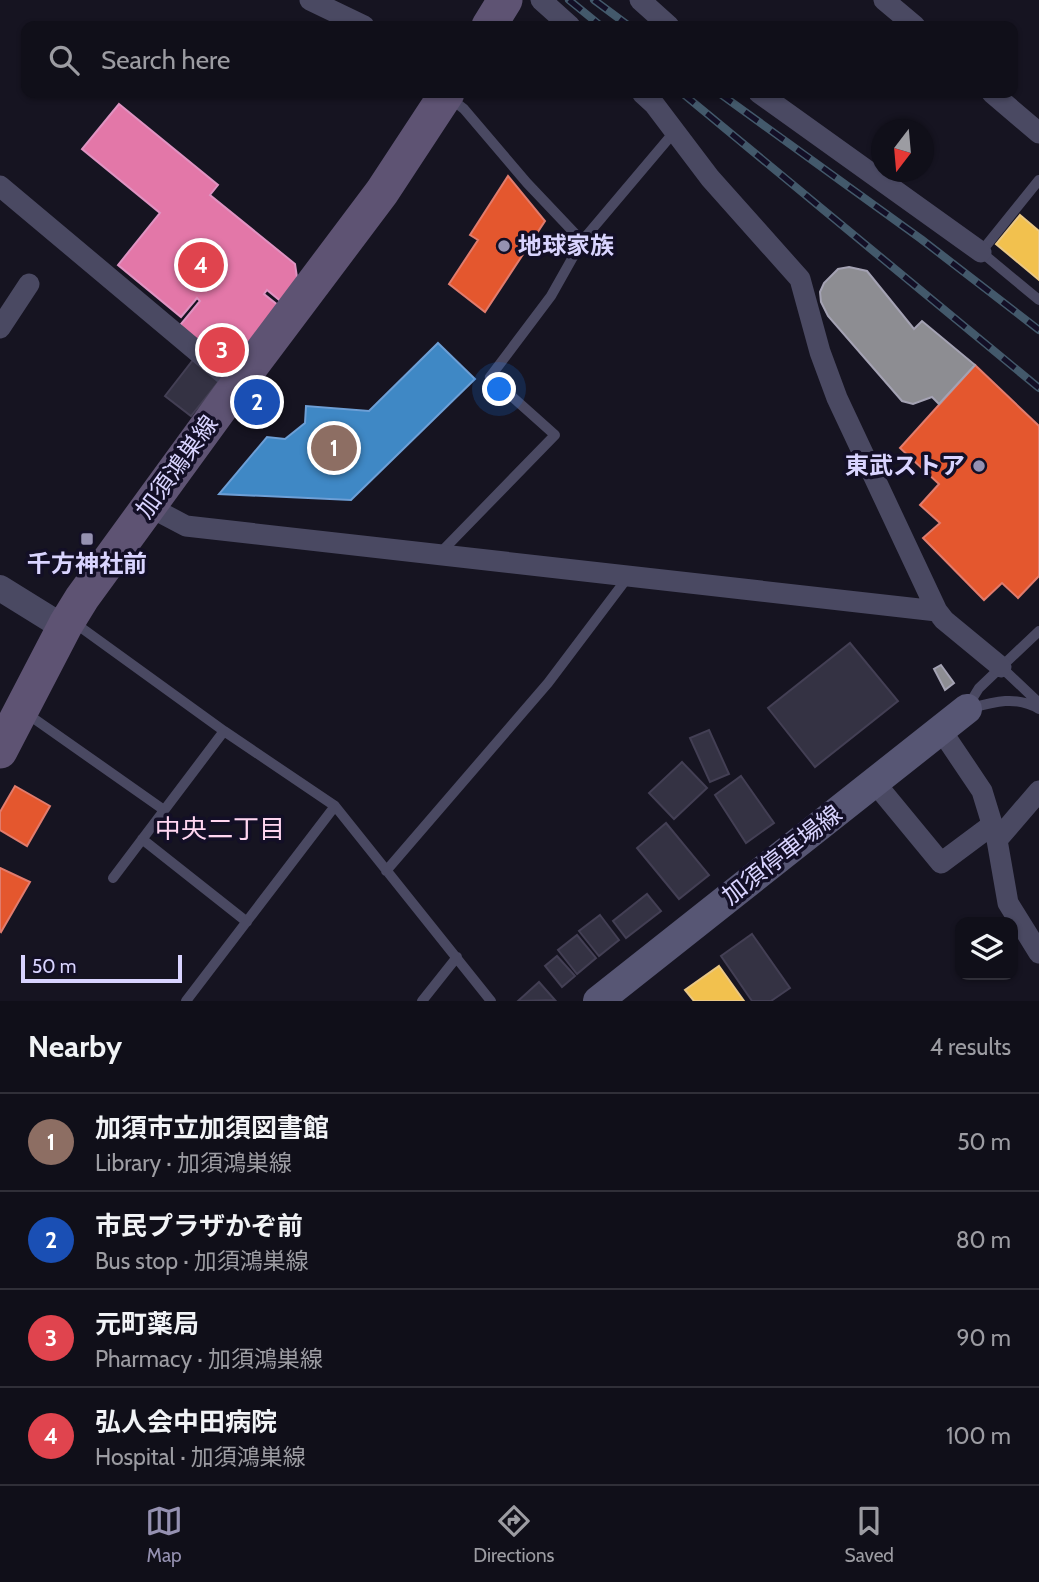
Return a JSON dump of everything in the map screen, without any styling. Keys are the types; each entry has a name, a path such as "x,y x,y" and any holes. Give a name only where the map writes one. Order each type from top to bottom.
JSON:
{"main road":[{"path":"492,21 505,0"},
{"name":"加須鴻巣線","path":"0,751 66,624 148,506 382,192 443,98"},
{"name":"加須停車場線","path":"597,1001 967,709"}],"street":[{"path":"310,0 353,21"},
{"path":"541,0 564,21"},
{"path":"640,0 663,21"},
{"path":"884,0 909,21"},
{"path":"646,98 710,178 800,279 837,398 937,611 944,620 1001,667"},
{"path":"766,98 981,252"},
{"path":"998,98 1039,133"},
{"path":"0,186 237,385"},
{"path":"0,328 29,284"},
{"path":"148,506 186,526 937,611"},
{"path":"0,588 50,619 66,624"},
{"path":"941,730 982,791 994,833 1008,903 1039,953"},
{"path":"875,783 941,863 994,833 1039,792"}],"lane":[{"path":"451,98 464,109 527,183 582,241"},
{"path":"444,556 445,548 555,435 490,377 551,296 582,241 675,131"},
{"path":"1039,180 981,252 1039,300"},
{"path":"386,872 548,684 628,577"},
{"path":"66,624 83,629 224,731 335,806 491,1001"},
{"path":"967,709 979,688 1039,631"},
{"path":"1001,667 1039,703"},
{"path":"967,709 1010,700 1021,701 1039,709"},
{"path":"22,710 164,810"},
{"path":"113,878 224,731"},
{"path":"186,1001 335,806"},
{"path":"142,839 247,922"},
{"path":"422,1001 457,957"}],"building: Homes":[{"path":"1020,215 1039,231 1039,280 996,244"},
{"path":"719,966 744,1001 694,1001 685,990"}],"building: Shops":[{"path":"508,176 545,221 485,312 449,284 478,240 470,235"},
{"name":"東武ストア","path":"975,365 1039,426 1039,576 1018,598 1002,583 984,600 923,538 940,523 920,505 939,484 900,448"},
{"path":"15,786 50,806 27,846 0,830 0,812"},
{"path":"0,868 30,882 1,932 0,931"}],"building: Schools":[{"path":"438,343 475,379 351,500 219,494 267,437 285,439 305,423 306,406 369,411"}],"building: Health":[{"path":"119,104 218,185 210,195 295,264 298,284 283,303 267,290 264,294 279,306 242,350 217,329 200,350 176,330 200,301 197,298 181,317 118,265 160,213 82,149"}],"building: Industry":[{"path":"849,267 867,271 914,329 922,321 975,365 939,404 932,397 913,404 902,401 828,316 821,302 820,292 824,283 838,269"},
{"path":"941,665 954,683 945,690 934,669"}],"building: Other":[{"path":"193,360 219,381 191,416 165,396"},
{"path":"850,643 898,701 815,767 768,708"},
{"path":"709,730 729,774 710,782 690,738"},
{"path":"682,762 707,788 674,819 649,793"},
{"path":"741,776 774,823 746,843 715,795"},
{"path":"666,823 709,875 679,899 637,848"},
{"path":"647,894 661,911 626,938 613,921"},
{"path":"600,915 619,940 599,956 579,931"},
{"path":"752,934 790,988 771,1001 752,1001 721,956"},
{"path":"577,935 596,958 577,974 558,950"},
{"path":"557,956 575,976 562,987 545,966"},
{"path":"539,982 555,1000 518,1001"}],"railway":[{"path":"569,0 595,21"},
{"path":"594,0 622,21"},
{"path":"688,98 1039,388"},
{"path":"726,98 921,239 1039,330"}],"place":[{"name":"地球家族","path":"504,246"},
{"name":"弘人会中田病院","path":"201,265"},
{"name":"元町薬局","path":"222,350"},
{"name":"市民プラザかぞ前","path":"257,402"},
{"name":"加須市立加須図書館","path":"334,448"},
{"name":"東武ストア","path":"979,466"},
{"name":"千方神社前","path":"87,539"}],"district":[{"name":"中央二丁目","path":"220,829"}]}
